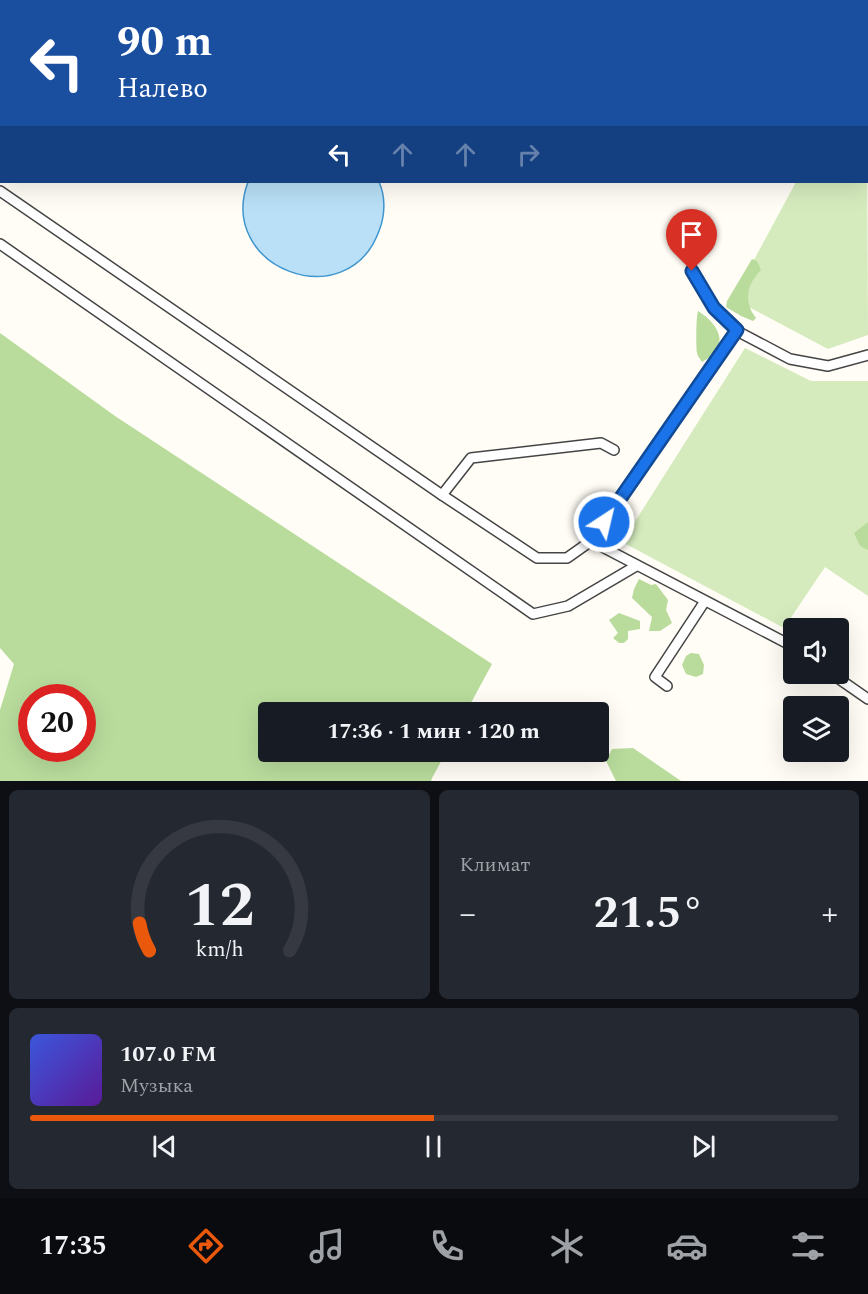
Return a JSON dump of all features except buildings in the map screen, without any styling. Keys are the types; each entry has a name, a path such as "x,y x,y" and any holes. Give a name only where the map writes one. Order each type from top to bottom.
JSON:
{"lane":[{"path":"0,190 537,558 567,558 591,541 737,330"},
{"path":"0,243 533,614 568,606 636,566"},
{"path":"692,271 714,308 737,330 790,359 828,366 868,355"},
{"path":"442,495 471,458 601,443 614,450"},
{"path":"591,541 783,641"},
{"path":"667,686 655,677 705,601"},
{"path":"846,684 868,699"}],"green space":[{"path":"795,183 867,183 868,335 828,349 745,305 742,282"},
{"path":"752,259 757,261 761,270 752,281 748,293 749,305 756,318 753,321 726,307 727,301"},
{"path":"698,311 712,323 719,336 717,350 702,362 697,350"},
{"path":"0,333 115,416 492,664 471,702 258,702 258,762 441,762 432,781 0,781 0,710 14,664 0,648"},
{"path":"745,348 811,381 868,381 868,596 825,567 791,618 783,618 783,627 622,542"},
{"path":"868,522 868,550 860,546 854,533"},
{"path":"639,579 651,585 656,584 668,600 666,610 672,623 660,631 649,631 652,617 632,598"},
{"path":"619,613 640,621 640,629 628,631 628,639 624,643 619,643 613,638 618,633 609,620"},
{"path":"691,653 699,654 704,665 703,674 696,677 686,674 682,665 686,656"},
{"path":"633,748 681,781 616,781 606,762 609,762 612,749"}],"water":[{"path":"248,183 379,183 383,194 383,219 379,231 363,257 341,272 315,276 289,271 267,258 250,238 243,212"}],"route":[{"path":"604,522 737,330 714,308 692,271"}]}
